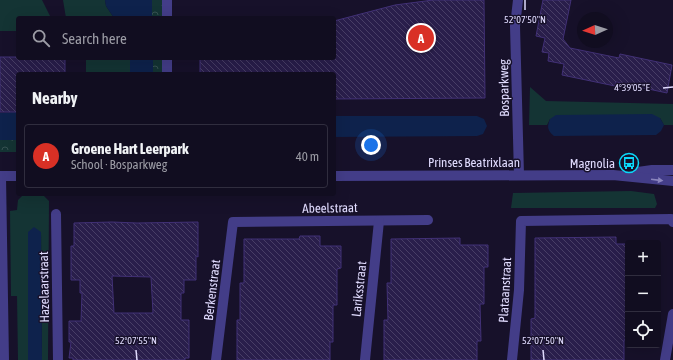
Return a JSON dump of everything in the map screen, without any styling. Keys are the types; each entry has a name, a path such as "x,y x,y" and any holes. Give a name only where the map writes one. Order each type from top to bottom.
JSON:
{"street":[{"path":"167,0 167,16"},
{"name":"Bosparkweg","path":"518,0 515,26 519,175"},
{"path":"167,60 167,72"},
{"name":"Prinses Beatrixlaan","path":"614,175 652,170 673,170"},
{"name":"Prinses Beatrixlaan","path":"336,176 614,175 673,181"},
{"path":"4,360 1,176 16,176"},
{"name":"Hazelaarstraat","path":"56,214 58,360"},
{"name":"Plataanstraat","path":"512,360 519,290 521,221 671,219 673,222"},
{"name":"Abeelstraat","path":"233,222 428,220"},
{"name":"Lariksstraat","path":"365,360 378,221"},
{"name":"Berkenstraat","path":"216,360 233,222"},
{"path":"665,360 673,314"}],"green space":[{"path":"0,0 42,0 50,16 16,16 16,31 0,31"},
{"path":"63,0 105,0 106,6 113,16 66,16"},
{"path":"152,0 163,0 163,16 152,16"},
{"path":"86,60 130,60 130,72 86,72"},
{"path":"153,60 163,60 163,72 153,72"},
{"path":"530,87 546,101 673,104 673,125 664,125 660,118 550,119 547,125 529,125"},
{"path":"0,140 16,140 16,152 0,152"},
{"path":"631,191 654,194 657,204 655,208 511,208 513,193"},
{"path":"22,196 44,196 49,201 48,360 42,360 41,232 28,232 28,360 18,360 17,296 11,296 10,211 17,210 18,200"}],"water":[{"path":"105,0 152,0 152,16 113,16 106,6"},
{"path":"130,60 153,60 153,72 130,72"},
{"path":"16,112 16,140 0,140 0,113"},
{"path":"652,114 660,118 664,125 661,131 656,135 554,136 548,128 550,119 556,115"},
{"path":"336,116 477,116 484,119 487,126 483,134 477,136 336,137"},
{"path":"34,227 41,232 42,360 28,360 28,232"}],"building":[{"path":"433,0 484,0 485,98 336,99 336,72 200,72 200,60 336,60 336,20 395,5"},
{"path":"543,0 571,0 563,39 570,48 619,58 620,54 672,65 667,93 616,82 615,86 562,75 564,64 548,61 549,53 542,52 545,38 536,36"},
{"path":"0,57 16,57 16,60 65,60 65,72 16,72 16,112 0,112"},
{"path":"198,222 198,257 196,256 196,280 184,280 184,293 181,293 181,320 189,320 189,358 185,358 185,360 73,360 73,358 69,358 71,342 69,342 69,321 81,321 82,293 80,293 80,280 71,280 71,246 74,246 74,223","holes":["112,276 151,277 153,313 114,313"]},
{"path":"300,236 320,236 320,246 341,246 341,268 337,269 337,305 333,305 333,342 330,342 330,360 237,360 237,320 240,320 240,283 244,283 244,239 299,239"},
{"path":"616,237 616,244 625,244 624,360 531,360 531,319 535,318 535,238"},
{"path":"460,238 460,245 488,245 488,267 484,267 484,304 480,304 481,341 477,341 477,360 384,360 384,320 388,320 387,283 391,283 391,239"}],"place":[{"name":"Groene Hart Leerpark","path":"421,38"},
{"name":"Magnolia","path":"629,163"}]}
